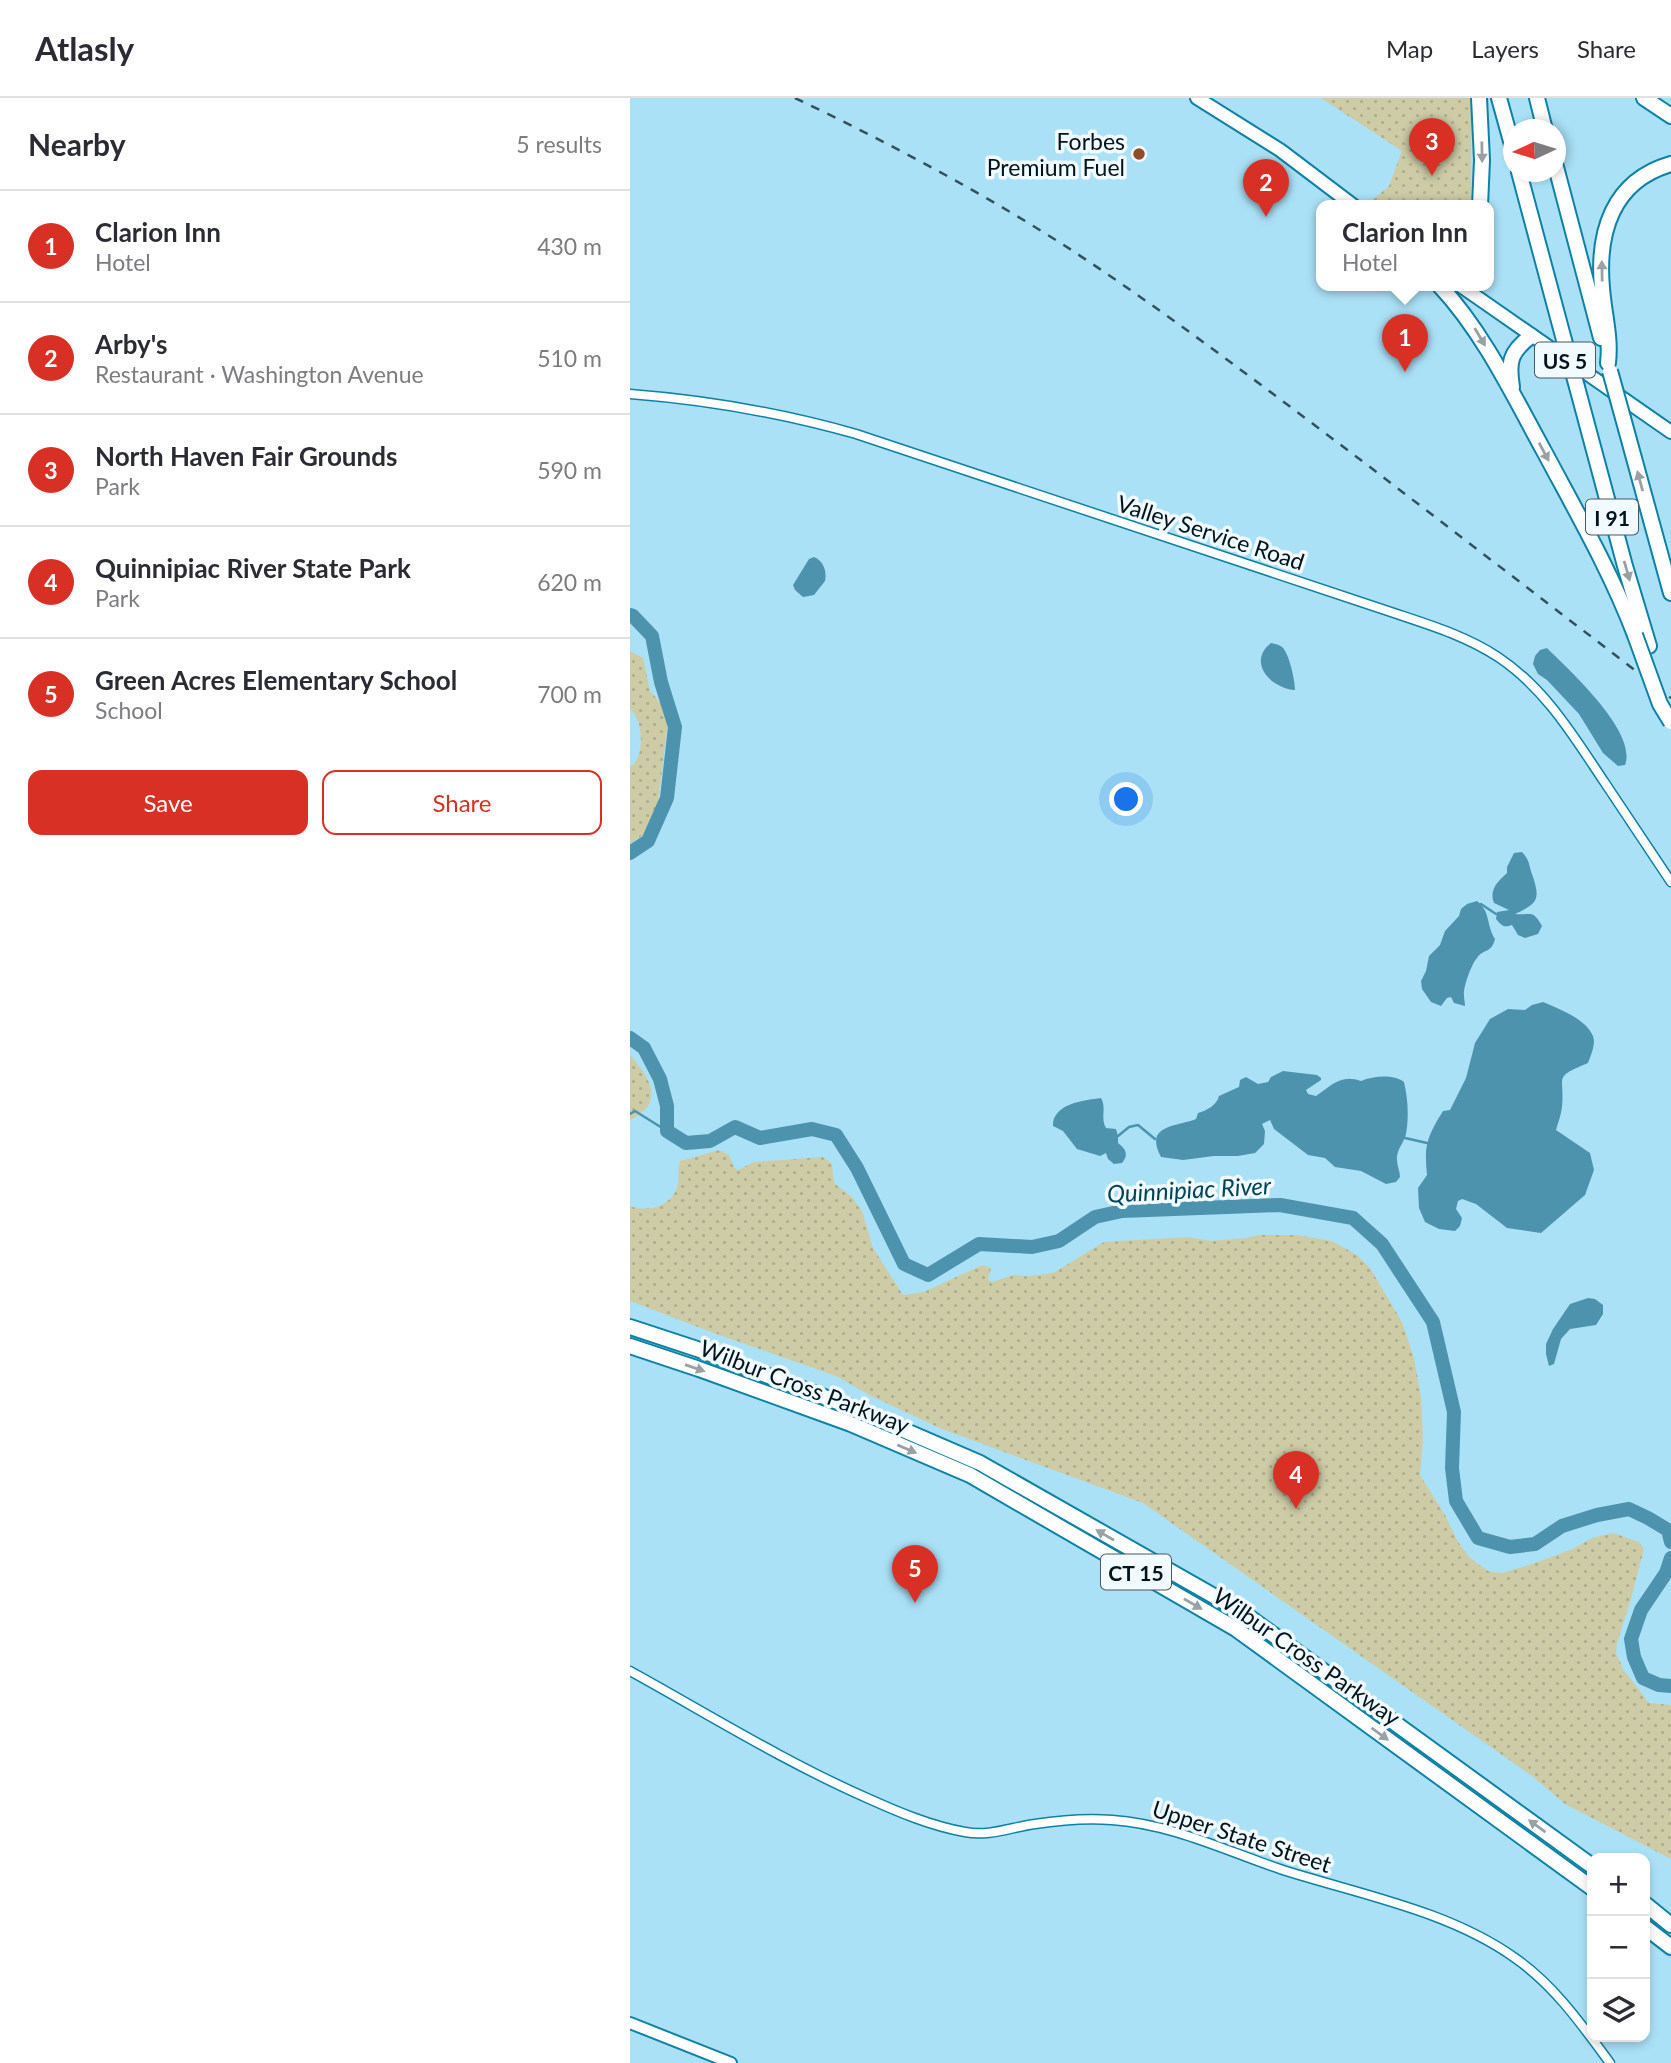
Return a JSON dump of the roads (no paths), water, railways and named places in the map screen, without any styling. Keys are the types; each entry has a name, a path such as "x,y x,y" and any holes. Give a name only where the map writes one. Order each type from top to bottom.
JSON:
{"highway":[{"path":"1479,98 1482,160 1480,200"},
{"path":"1499,98 1505,119"},
{"path":"1537,98 1542,119"},
{"path":"1644,98 1671,116"},
{"path":"1609,367 1610,339 1601,271 1607,226 1617,203 1631,186 1653,170 1671,164"},
{"name":"I 91","path":"1522,182 1625,566 1671,708"},
{"name":"I 91","path":"1560,182 1671,593"},
{"path":"1444,291 1470,321 1513,392 1605,566 1635,635 1660,704 1671,722"},
{"path":"1513,392 1511,359 1518,347 1531,336"},
{"name":"Wilbur Cross Parkway","path":"630,1327 697,1349 848,1406 992,1470 1242,1612 1587,1862"},
{"name":"Wilbur Cross Parkway","path":"630,1346 851,1424 970,1475 1236,1629 1587,1884"},
{"path":"1650,1908 1671,1925"},
{"path":"1650,1931 1671,1947"}],"main road":[{"path":"1197,98 1280,150 1346,200"},
{"name":"US 5","path":"1468,291 1671,432"},
{"path":"630,2023 731,2063"}],"street":[{"name":"Valley Service Road","path":"630,394 742,407 830,427 1464,638 1509,665 1550,704 1572,732 1671,882"},
{"name":"Upper State Street","path":"630,1671 806,1770 889,1808 944,1827 983,1834 1081,1819 1146,1824 1169,1829 1470,1931 1531,1969 1550,1987 1610,2063"}],"water":[{"path":"814,557 824,567 825,581 814,595 803,597 793,585 809,559"},
{"path":"1271,643 1282,647 1287,655 1295,690 1277,684 1261,666 1264,650"},
{"path":"1547,648 1585,686 1612,719 1626,751 1625,765 1618,766 1603,753 1579,714 1538,674 1533,664 1535,656 1540,650"},
{"path":"1522,852 1527,858 1537,891 1535,901 1515,914 1531,914 1542,926 1538,934 1525,938 1518,935 1512,925 1503,926 1496,919 1497,912 1509,910 1494,903 1493,894 1497,883 1507,873 1514,853"},
{"path":"1477,901 1486,914 1495,939 1470,970 1464,991 1465,1006 1454,1003 1451,997 1441,1006 1431,1002 1422,989 1421,981 1429,956 1440,945 1445,931 1459,916 1461,909"},
{"path":"1543,1002 1578,1019 1594,1039 1588,1063 1569,1072 1563,1079 1562,1107 1556,1130 1590,1153 1594,1170 1585,1195 1541,1233 1507,1228 1476,1204 1462,1199 1458,1201 1456,1209 1462,1218 1460,1226 1455,1231 1439,1229 1425,1222 1419,1208 1418,1188 1427,1175 1427,1148 1433,1128 1443,1111 1450,1110 1466,1078 1475,1043 1490,1019 1508,1009 1525,1010"},
{"path":"1283,1071 1317,1075 1321,1078 1306,1090 1308,1094 1316,1096 1337,1082 1348,1079 1361,1081 1389,1077 1404,1082 1408,1121 1397,1156 1400,1177 1396,1182 1386,1184 1361,1171 1335,1167 1325,1158 1308,1155 1274,1129 1270,1120 1262,1124 1265,1131 1264,1144 1255,1153 1183,1160 1161,1157 1156,1139 1164,1129 1196,1119 1198,1113 1211,1107 1219,1096 1239,1087 1240,1080 1246,1077 1258,1084 1268,1082 1271,1077"},
{"path":"1101,1098 1106,1128 1116,1129 1118,1143 1126,1152 1122,1163 1114,1164 1106,1153 1100,1156 1077,1149 1063,1131 1053,1126 1054,1119 1063,1108"},
{"path":"1588,1298 1603,1305 1603,1314 1596,1325 1570,1329 1561,1339 1554,1364 1549,1366 1546,1344 1553,1329 1570,1304"}],"waterway":[{"name":"Quinnipiac River","path":"630,615 652,636 661,682 675,727 667,798 648,841 630,853"},
{"path":"1481,904 1496,914"},
{"name":"Quinnipiac River","path":"630,1038 644,1048 660,1079 667,1106 667,1131 686,1143 710,1141 735,1127 760,1138 812,1129 836,1135 857,1168 904,1264 928,1275 979,1244 1032,1247 1059,1241 1095,1217 1122,1211 1280,1205 1353,1218 1382,1244 1433,1322 1454,1412 1452,1468 1456,1501 1478,1538 1510,1547 1535,1544 1562,1526 1629,1509 1668,1530 1671,1542"},
{"path":"630,1114 635,1111 667,1131"},
{"path":"1118,1136 1129,1127 1138,1125 1155,1139"},
{"path":"1405,1138 1427,1143"},
{"name":"Quinnipiac River","path":"1671,1558 1666,1573 1641,1610 1631,1639 1634,1657 1643,1678 1659,1685 1671,1686"}],"railway":[{"path":"795,98 903,152 973,191 1114,278 1370,467 1671,698"}],"place":[{"name":"Forbes Premium Fuel","path":"1139,154"},
{"name":"North Haven Fair Grounds","path":"1432,176"},
{"name":"Arby's","path":"1266,217"},
{"name":"Clarion Inn","path":"1405,372"},
{"name":"Quinnipiac River State Park","path":"1296,1509"},
{"name":"Green Acres Elementary School","path":"915,1603"}]}
